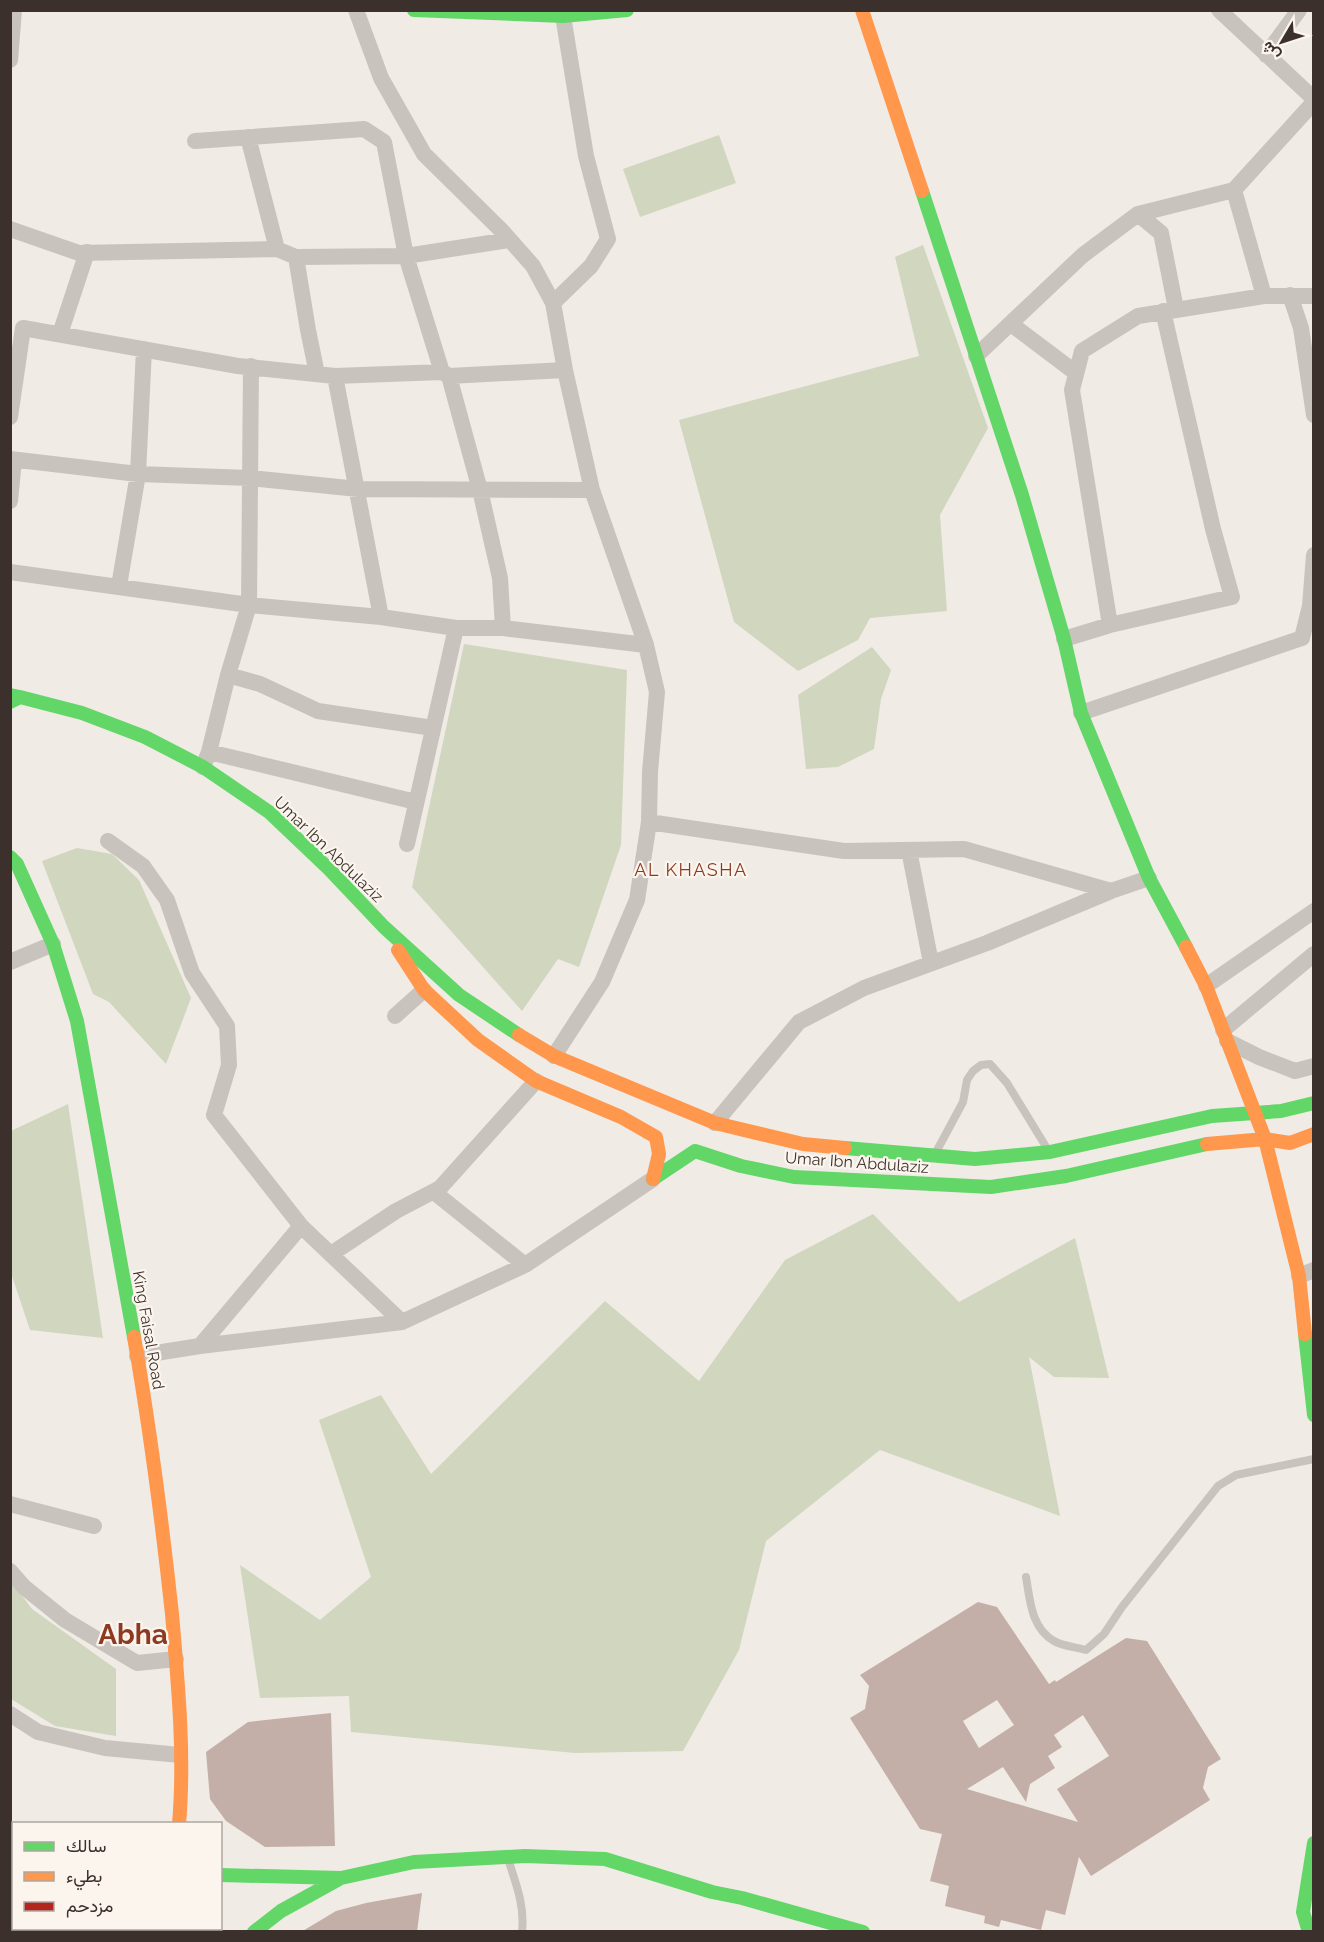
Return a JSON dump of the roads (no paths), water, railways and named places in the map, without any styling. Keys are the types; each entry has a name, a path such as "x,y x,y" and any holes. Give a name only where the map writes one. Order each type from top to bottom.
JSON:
{"street":[{"path":"10,60 14,10"},
{"path":"356,10 381,78 424,154 533,266 553,303 565,370 592,490 646,645 657,692 650,772 649,822 637,900 602,981 554,1056"},
{"path":"414,10 563,16 627,10"},
{"path":"862,10 1022,495 1064,639 1081,713 1149,878 1206,986 1255,1111 1306,1273 1314,1415"},
{"path":"976,356 1083,255 1138,213 1234,190 1314,101 1219,10"},
{"path":"1266,55 1299,10"},
{"path":"553,303 591,266 608,239 586,156 563,16"},
{"path":"195,141 364,129 384,142 406,256 446,374 480,490 500,578 503,628"},
{"path":"248,137 277,249"},
{"path":"1234,190 1264,296"},
{"path":"1064,639 1110,625 1232,597 1213,529 1169,310 1161,233 1138,213"},
{"path":"10,229 79,253 277,249 296,257 406,256 509,240"},
{"path":"60,334 87,252"},
{"path":"296,257 317,374"},
{"path":"1290,295 1301,328 1314,415"},
{"path":"1110,625 1072,390 1082,351 1138,316 1264,296 1314,296"},
{"path":"1011,324 1076,373"},
{"path":"10,417 23,328 238,366 335,376 565,370"},
{"path":"119,586 138,474 144,349"},
{"path":"251,366 249,605 206,760 416,802"},
{"path":"335,376 381,617"},
{"path":"10,501 12,459 138,474 250,478 358,489 592,490"},
{"path":"1081,713 1302,638 1310,606 1314,555"},
{"path":"10,572 249,605 381,617 456,628 503,628 646,645"},
{"path":"407,844 456,628"},
{"path":"228,675 260,684 318,711 433,728"},
{"name":"Umar Ibn Abdulaziz","path":"14,698 82,713 206,760 269,812 329,868 384,927 459,995 554,1056 715,1123 803,1144 975,1159 1050,1152 1212,1116 1255,1111 1281,1111 1314,1103"},
{"path":"649,822 844,850 964,849 1111,891"},
{"path":"108,841 142,866 166,900 192,973 227,1026 229,1065 214,1115 301,1226 402,1322"},
{"name":"King Faisal Road","path":"10,845 14,861 53,944 77,1021 137,1356 161,1508 176,1659 182,1790 179,1822"},
{"path":"909,850 931,963"},
{"path":"715,1123 799,1022 864,988 987,943 1111,891 1149,878"},
{"path":"1206,986 1314,911"},
{"name":"Umar Ibn Abdulaziz","path":"384,927 424,990 478,1040 536,1081 621,1117 656,1137 659,1155 653,1179"},
{"path":"10,962 53,944"},
{"path":"1225,1035 1314,954"},
{"path":"395,1016 424,990"},
{"path":"1225,1035 1259,1057 1295,1071 1314,1066"},
{"path":"331,1254 396,1210 440,1188 536,1081"},
{"name":"Umar Ibn Abdulaziz","path":"653,1179 694,1151 741,1166 794,1177 991,1187 1066,1176 1216,1142 1264,1139 1290,1143 1314,1134"},
{"path":"137,1356 200,1346 402,1322 525,1265 653,1179"},
{"path":"434,1192 525,1265"},
{"path":"200,1346 301,1226"},
{"path":"10,1504 94,1526"},
{"path":"10,1571 24,1587 65,1620 137,1663 176,1659"},
{"path":"10,1714 38,1732 105,1748 180,1755"},
{"path":"1309,1932 1303,1912 1314,1842"},
{"path":"222,1875 341,1878 414,1862 525,1856 605,1859 712,1892 742,1898 863,1932"},
{"path":"254,1932 281,1911 341,1878"}],"lane":[{"path":"934,1156 963,1102 967,1080 981,1065 990,1064 1007,1083 1050,1152"},
{"path":"1026,1577 1031,1611 1041,1630 1054,1641 1086,1650 1104,1634 1122,1607 1218,1486 1236,1475 1314,1459"},
{"path":"507,1857 521,1897 524,1918 522,1932"}],"district":[{"name":"AL KHASHA","path":"691,870"},
{"name":"Abha","path":"133,1634"}]}
